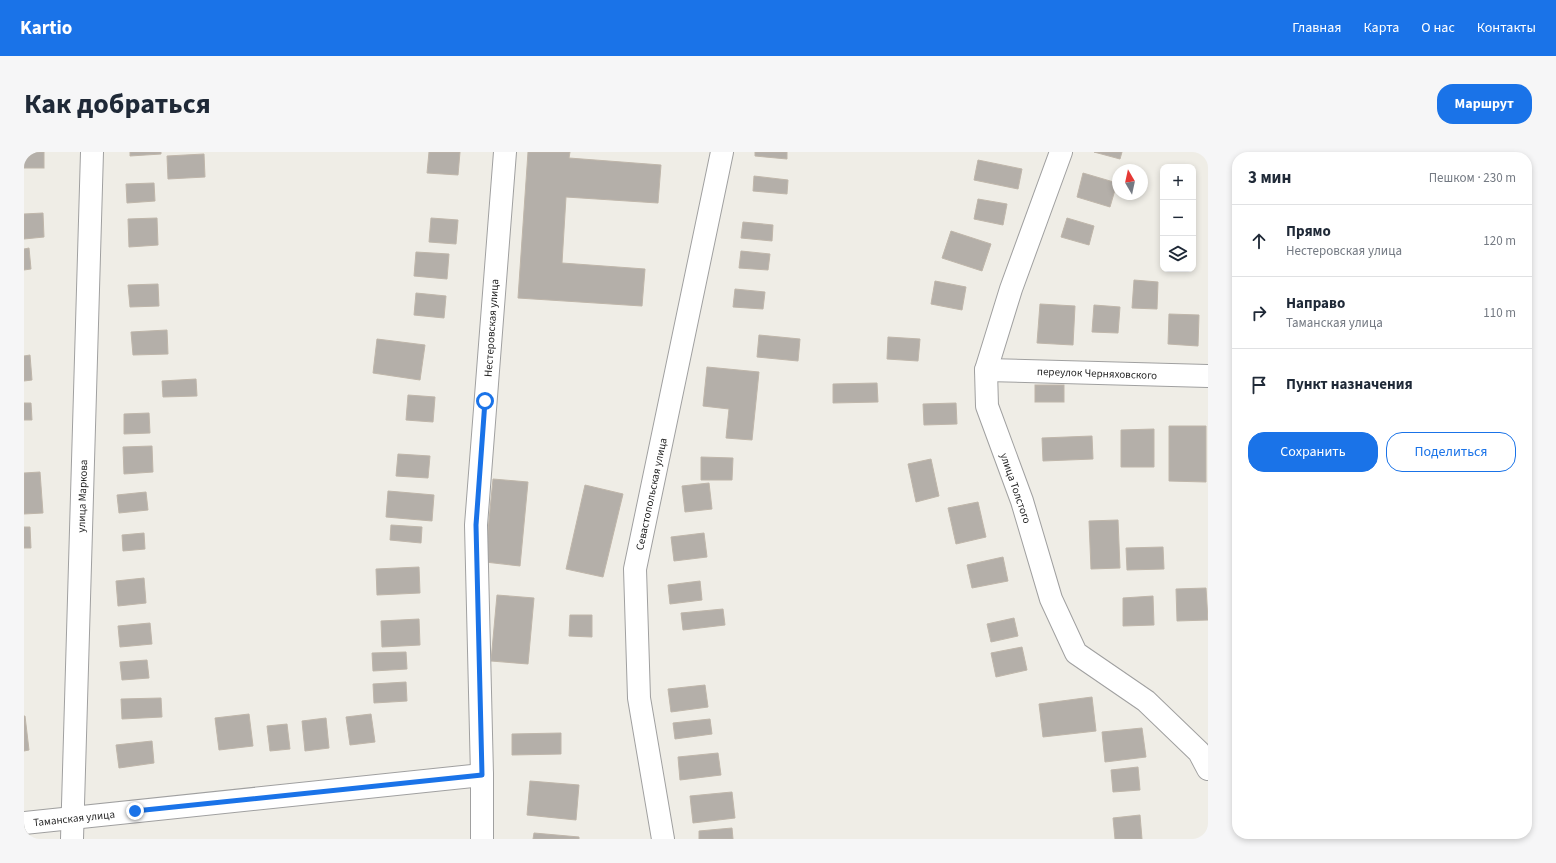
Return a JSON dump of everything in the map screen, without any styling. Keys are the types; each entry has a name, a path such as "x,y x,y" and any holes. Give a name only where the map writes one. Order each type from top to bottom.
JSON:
{"street":[{"name":"улица Маркова","path":"72,828 92,152"},
{"name":"Нестеровская улица","path":"482,839 482,775 476,525 505,152"},
{"name":"Севастопольская улица","path":"663,839 639,698 635,569 722,152"},
{"name":"улица Толстого","path":"1061,152 1011,289 986,370 987,406 1022,501 1051,599 1076,653 1146,701 1199,752 1208,769"},
{"name":"переулок Черняховского","path":"986,370 1208,376"},
{"name":"Таманская улица","path":"24,823 72,828 482,775"}],"building":[{"path":"24,152 44,152 44,168 24,168"},
{"path":"130,152 161,152 161,154 130,156"},
{"path":"429,152 460,152 458,175 427,173"},
{"path":"528,152 570,152 569,158 661,165 658,203 566,197 562,263 645,269 642,306 518,298"},
{"path":"755,152 787,152 787,159 755,156"},
{"path":"1094,152 1122,152 1120,159"},
{"path":"204,154 205,177 168,179 167,156"},
{"path":"978,160 1022,169 1018,189 974,180"},
{"path":"1083,173 1112,182 1112,200 1110,207 1077,197"},
{"path":"754,176 788,180 787,194 753,191"},
{"path":"154,183 155,201 127,203 126,184"},
{"path":"978,199 1007,204 1003,225 974,219"},
{"path":"43,213 44,237 24,239 24,214"},
{"path":"157,218 158,245 129,247 128,219"},
{"path":"431,218 458,220 456,244 429,242"},
{"path":"1067,218 1094,226 1089,245 1061,237"},
{"path":"743,222 773,225 772,241 741,238"},
{"path":"951,231 991,244 982,271 942,258"},
{"path":"29,248 31,269 24,270 24,249"},
{"path":"741,251 770,254 768,270 739,268"},
{"path":"416,252 449,254 447,279 414,276"},
{"path":"1134,280 1158,282 1157,309 1132,308"},
{"path":"935,281 966,287 962,310 931,304"},
{"path":"158,284 159,306 130,307 128,285"},
{"path":"735,289 765,292 763,309 733,307"},
{"path":"416,293 446,296 444,318 414,315"},
{"path":"1040,304 1075,306 1073,345 1037,343"},
{"path":"1094,305 1120,307 1118,333 1092,332"},
{"path":"1169,314 1199,315 1198,346 1168,344"},
{"path":"167,330 168,354 133,355 131,332"},
{"path":"759,335 800,339 798,361 757,357"},
{"path":"888,337 920,339 918,361 887,359"},
{"path":"377,339 425,345 420,380 373,373"},
{"path":"30,355 32,380 24,381 24,356"},
{"path":"707,367 759,372 752,440 726,438 729,409 703,406"},
{"path":"196,379 197,396 163,397 162,381"},
{"path":"877,383 878,402 833,403 833,384"},
{"path":"1035,385 1064,385 1064,402 1035,402"},
{"path":"408,395 435,397 433,422 406,420"},
{"path":"24,403 31,403 32,420 24,420"},
{"path":"956,403 957,424 924,425 923,404"},
{"path":"149,413 150,433 124,434 124,414"},
{"path":"1169,426 1206,426 1206,482 1169,481"},
{"path":"1154,429 1154,467 1121,467 1121,430"},
{"path":"1092,436 1093,459 1043,461 1042,438"},
{"path":"152,446 153,472 124,474 123,447"},
{"path":"398,454 430,456 428,478 396,476"},
{"path":"701,457 733,458 732,480 701,480"},
{"path":"931,459 939,496 916,502 908,464"},
{"path":"40,472 43,513 24,514 24,473"},
{"path":"493,479 528,482 520,566 485,562"},
{"path":"709,483 712,509 685,512 682,486"},
{"path":"585,485 623,494 603,577 566,569"},
{"path":"388,491 434,495 432,521 386,517"},
{"path":"146,492 148,510 119,513 117,495"},
{"path":"978,502 986,537 956,544 948,508"},
{"path":"1118,520 1120,568 1091,569 1089,521"},
{"path":"391,525 422,527 421,543 390,540"},
{"path":"24,527 30,527 31,548 24,548"},
{"path":"144,533 145,549 123,551 122,535"},
{"path":"704,533 707,557 674,561 671,537"},
{"path":"1163,547 1164,569 1127,570 1126,548"},
{"path":"1003,557 1008,581 972,588 967,565"},
{"path":"419,567 420,593 377,595 376,569"},
{"path":"144,578 146,603 118,606 116,581"},
{"path":"700,581 702,600 670,604 668,585"},
{"path":"1206,588 1208,620 1177,621 1176,589"},
{"path":"497,595 534,598 528,664 491,661"},
{"path":"1153,596 1154,625 1123,626 1123,598"},
{"path":"723,609 725,625 683,630 681,613"},
{"path":"570,615 592,615 592,637 569,636"},
{"path":"1014,618 1018,636 991,642 987,624"},
{"path":"419,619 420,645 382,647 381,621"},
{"path":"150,623 152,644 120,647 118,626"},
{"path":"1022,647 1027,670 996,677 991,653"},
{"path":"406,652 407,669 373,671 372,653"},
{"path":"147,660 149,678 122,680 120,662"},
{"path":"406,682 407,701 374,703 373,684"},
{"path":"705,685 708,707 671,712 668,689"},
{"path":"1092,697 1096,731 1043,737 1039,704"},
{"path":"161,698 162,717 122,719 121,699"},
{"path":"249,714 253,746 219,750 215,718"},
{"path":"371,714 375,742 350,745 346,717"},
{"path":"24,716 29,750 24,751"},
{"path":"326,718 329,748 305,751 302,721"},
{"path":"710,719 712,734 675,739 673,723"},
{"path":"287,724 290,749 270,751 267,726"},
{"path":"1142,728 1146,757 1105,762 1102,732"},
{"path":"561,733 561,754 512,755 512,734"},
{"path":"152,741 154,763 119,768 116,745"},
{"path":"718,753 721,775 680,780 678,757"},
{"path":"1138,767 1140,790 1113,792 1111,770"},
{"path":"530,781 579,785 576,820 527,815"},
{"path":"732,792 735,818 693,823 690,796"},
{"path":"1140,815 1142,839 1115,839 1113,818"},
{"path":"732,828 733,839 699,839 699,831"},
{"path":"534,833 579,837 579,839 533,839"}],"route":[{"path":"135,811 482,775 476,525 485,401"}]}
